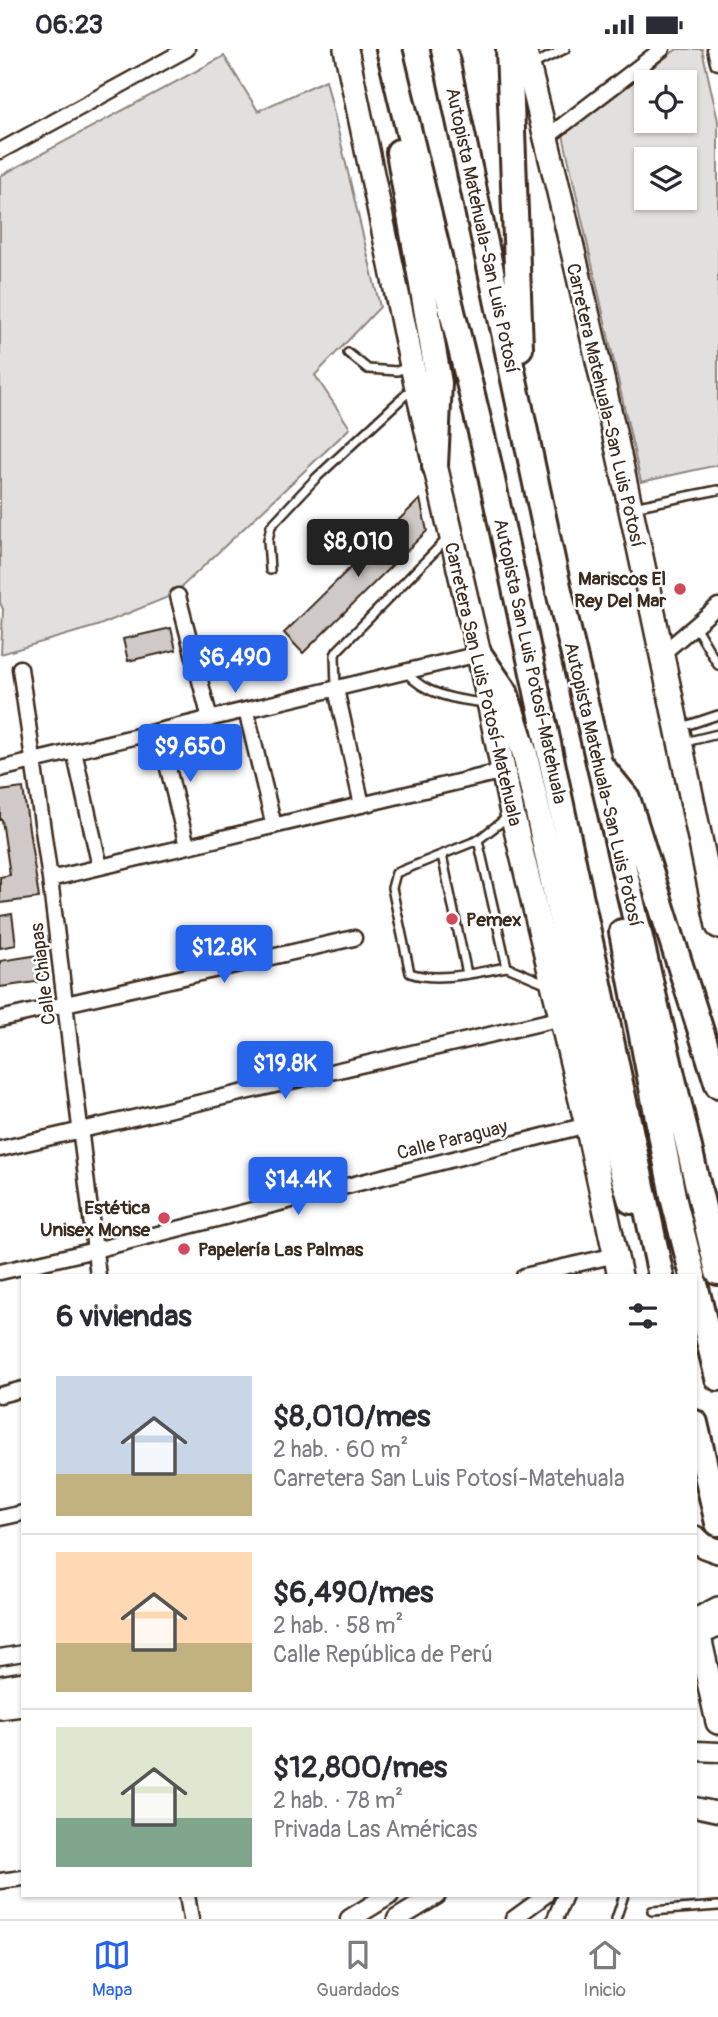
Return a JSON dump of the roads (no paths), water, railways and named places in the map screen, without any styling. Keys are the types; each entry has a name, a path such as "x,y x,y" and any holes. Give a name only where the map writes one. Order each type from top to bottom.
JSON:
{"highway":[{"name":"Autopista Matehuala-San Luis Potosí","path":"444,49 600,772"},
{"path":"509,49 522,415"},
{"path":"390,50 390,102 439,383 435,465"},
{"name":"Autopista San Luis Potosí-Matehuala","path":"390,50 491,474 611,1096 661,1274"},
{"path":"479,654 505,692 525,754 611,1096 611,1139 653,1274"},
{"path":"600,772 603,838 662,1080 718,1272"},
{"path":"600,772 627,798 718,1085"},
{"path":"662,1080 674,1201 692,1274"},
{"path":"697,1292 718,1378"},
{"path":"697,1432 718,1523"}],"main road":[{"name":"Carretera San Luis Potosí-Matehuala","path":"346,49 414,375 490,703 512,813 555,987 618,1265"},
{"name":"Carretera Matehuala-San Luis Potosí","path":"526,58 713,880 718,926"},
{"path":"697,1540 704,1546 718,1551"},
{"path":"718,1607 700,1628 703,1694 718,1722"},
{"path":"0,1686 21,1682"},
{"path":"0,1703 21,1699"}],"street":[{"path":"0,151 187,49"},
{"path":"546,138 662,49"},
{"path":"715,49 718,62"},
{"path":"178,596 209,719"},
{"path":"662,654 718,605"},
{"path":"0,769 479,654"},
{"name":"Calle Chiapas","path":"20,668 35,761 98,1274"},
{"path":"336,689 362,804"},
{"path":"246,710 274,826"},
{"path":"159,731 187,846"},
{"path":"74,751 100,867"},
{"path":"50,879 504,771"},
{"path":"0,1019 354,938"},
{"path":"0,1149 562,1018"},
{"name":"Calle Paraguay","path":"0,1272 587,1125"},
{"path":"541,1274 618,1265"},
{"path":"0,1395 21,1390"},
{"path":"0,1518 21,1513"},
{"path":"0,1657 21,1653"},
{"path":"697,1751 718,1752"},
{"path":"697,1807 718,1812"},
{"path":"0,1881 21,1878"},
{"path":"187,1897 191,1919"},
{"path":"350,1919 386,1897"},
{"path":"397,1919 433,1897"},
{"path":"513,1919 544,1897"},
{"path":"555,1919 564,1897"}],"lane":[{"path":"526,58 565,49"},
{"path":"348,353 368,369 414,375"},
{"path":"270,570 268,540 271,526 414,375"},
{"path":"629,508 718,489"},
{"path":"336,689 337,651 451,535"},
{"path":"695,626 718,665"},
{"path":"407,672 416,684 432,691 462,700 490,703"},
{"path":"679,735 718,715"},
{"path":"679,735 718,734"},
{"path":"512,813 478,840 396,873 392,888 410,973 422,977 467,974 507,967 555,987"},
{"path":"478,840 507,967"},
{"path":"442,855 467,974"},
{"path":"0,1715 21,1712"},
{"path":"616,1919 623,1897"},
{"path":"652,1911 718,1906"}],"place":[{"name":"Mariscos El Rey Del Mar","path":"680,589"},
{"name":"Pemex","path":"452,919"},
{"name":"Estética Unisex Monse","path":"164,1218"},
{"name":"Papelería Las Palmas","path":"184,1249"}]}
